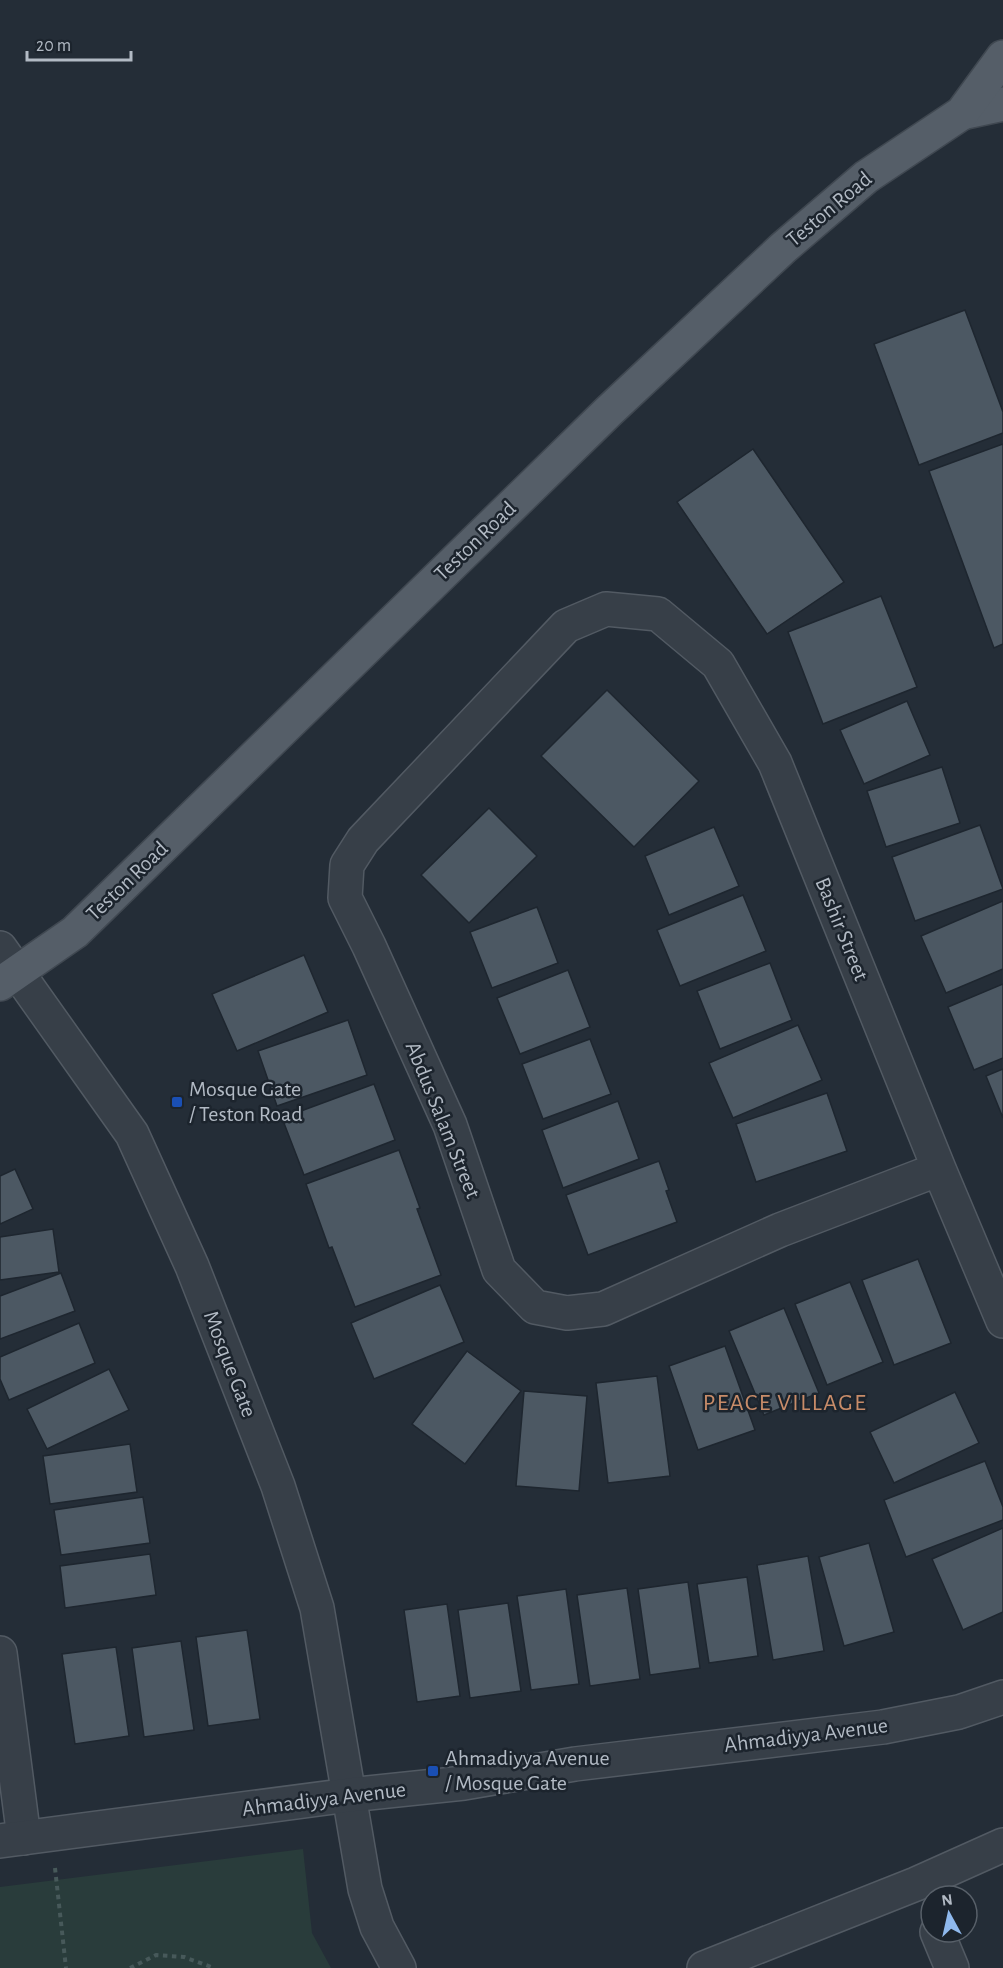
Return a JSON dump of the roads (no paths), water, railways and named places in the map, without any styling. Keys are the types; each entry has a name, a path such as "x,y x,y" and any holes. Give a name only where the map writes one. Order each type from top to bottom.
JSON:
{"main road":[{"name":"Teston Road","path":"5,968 75,932 592,428 783,248 866,177 962,113 1003,57"},
{"name":"Teston Road","path":"962,113 1003,104"}],"street":[{"name":"Bashir Street","path":"606,609 658,614 718,664 775,763 1003,1322"},
{"name":"Abdus Salam Street","path":"606,609 566,626 363,840 347,865 345,898 450,1125 499,1270 535,1307 567,1313 603,1309 780,1230 939,1169"},
{"name":"Mosque Gate","path":"5,968 69,1043 132,1134 192,1266 278,1486 317,1608 365,1889 377,1927 399,1968"},
{"path":"0,1653 25,1838"},
{"name":"Ahmadiyya Avenue","path":"25,1838 349,1795 464,1783 575,1764 883,1726 959,1712 1003,1697"},
{"path":"704,1968 916,1884 1003,1845"},
{"path":"916,1884 919,1891"},
{"path":"942,1944 952,1968"}],"place":[{"name":"Mosque Gate / Teston Road","path":"177,1102"},
{"name":"Ahmadiyya Avenue / Mosque Gate","path":"433,1771"}],"district":[{"name":"PEACE VILLAGE","path":"785,1403"}]}
